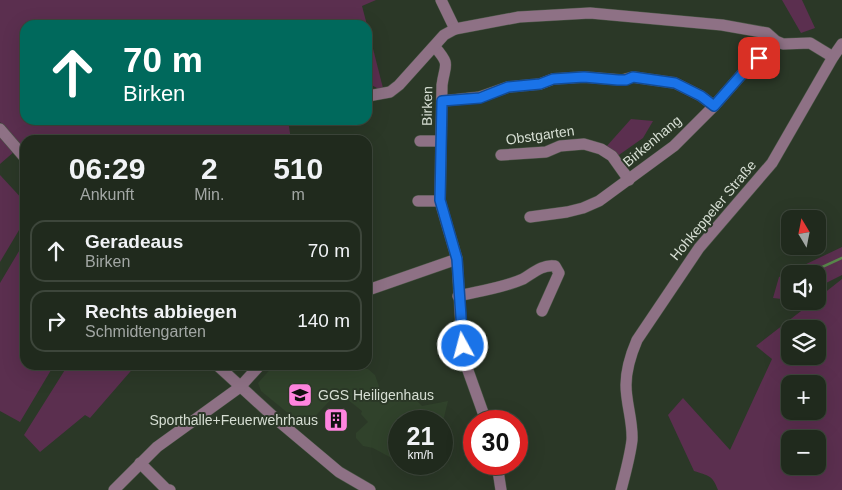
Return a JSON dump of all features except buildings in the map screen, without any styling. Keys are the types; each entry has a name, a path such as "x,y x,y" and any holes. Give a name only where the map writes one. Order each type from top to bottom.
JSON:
{"street":[{"path":"441,0 455,29 519,17 590,13 722,25 767,33 778,45 810,43 833,57"},
{"name":"Birken","path":"372,95 390,92 435,47 444,35 455,29"},
{"name":"Hohkeppeler Straße","path":"621,490 632,440 626,377 631,353 637,340 699,248 772,163 842,44"},
{"name":"Birkenhang","path":"530,217 583,208 599,201 674,146 714,106 750,65 778,45"},
{"name":"Birken","path":"435,47 447,64 442,85 440,200 457,259 458,296 466,365 482,410"},
{"path":"442,101 480,98 508,87 540,84 553,79 584,77 626,80 633,77 675,83 701,96 714,106"},
{"path":"0,128 20,152"},
{"name":"Birken","path":"420,141 441,141"},
{"name":"Obstgarten","path":"501,156 546,152 560,146 584,144 601,149 612,156 629,180"},
{"path":"418,201 440,200"},
{"path":"372,289 457,259"},
{"path":"458,296 511,283 544,266 555,266 559,273 542,310"},
{"path":"222,370 339,472 370,490"},
{"path":"114,490 157,446 240,386 255,370"},
{"path":"140,463 166,489 170,490"},
{"path":"499,475 501,490"}],"shaded area":[{"path":"0,0 376,0 362,6 366,20 20,20 20,125 289,125 290,135 20,135 20,147 0,122"},
{"path":"782,0 802,0 815,28 801,33"},
{"path":"372,45 384,92 372,85"},
{"path":"631,119 653,121 643,138 616,157 606,147"},
{"path":"0,133 15,151 0,164"},
{"path":"0,175 20,197 20,228 0,262"},
{"path":"842,247 842,275 826,283 826,265 804,265"},
{"path":"20,249 20,370 51,370 20,422 0,411 0,283"},
{"path":"781,276 781,299 773,298 779,277"},
{"path":"842,279 842,490 718,490 711,478 694,471 668,415 683,398 730,450 772,359 756,346 781,327 781,365 826,365 826,320 790,320 802,310 826,310 826,292"},
{"path":"65,370 132,370 90,418 85,415 40,452 24,435"},
{"name":"GGS Heiligenhaus","path":"270,370 369,370 375,375 383,398 405,389 422,406 448,401 446,410 388,410 388,456 373,448 363,446 356,438 356,433 368,422 361,414 362,411 338,392 305,427 261,391 258,383"}],"waterway":[{"path":"826,265 842,258"}],"place":[{"name":"GGS Heiligenhaus","path":"300,395"},
{"name":"Sporthalle+Feuerwehrhaus","path":"336,420"}],"route":[{"path":"463,346 458,296 457,259 440,200 442,101 480,98 508,87 540,84 553,79 584,77 626,80 633,77 675,83 686,87 714,106 750,65 759,58"}]}
